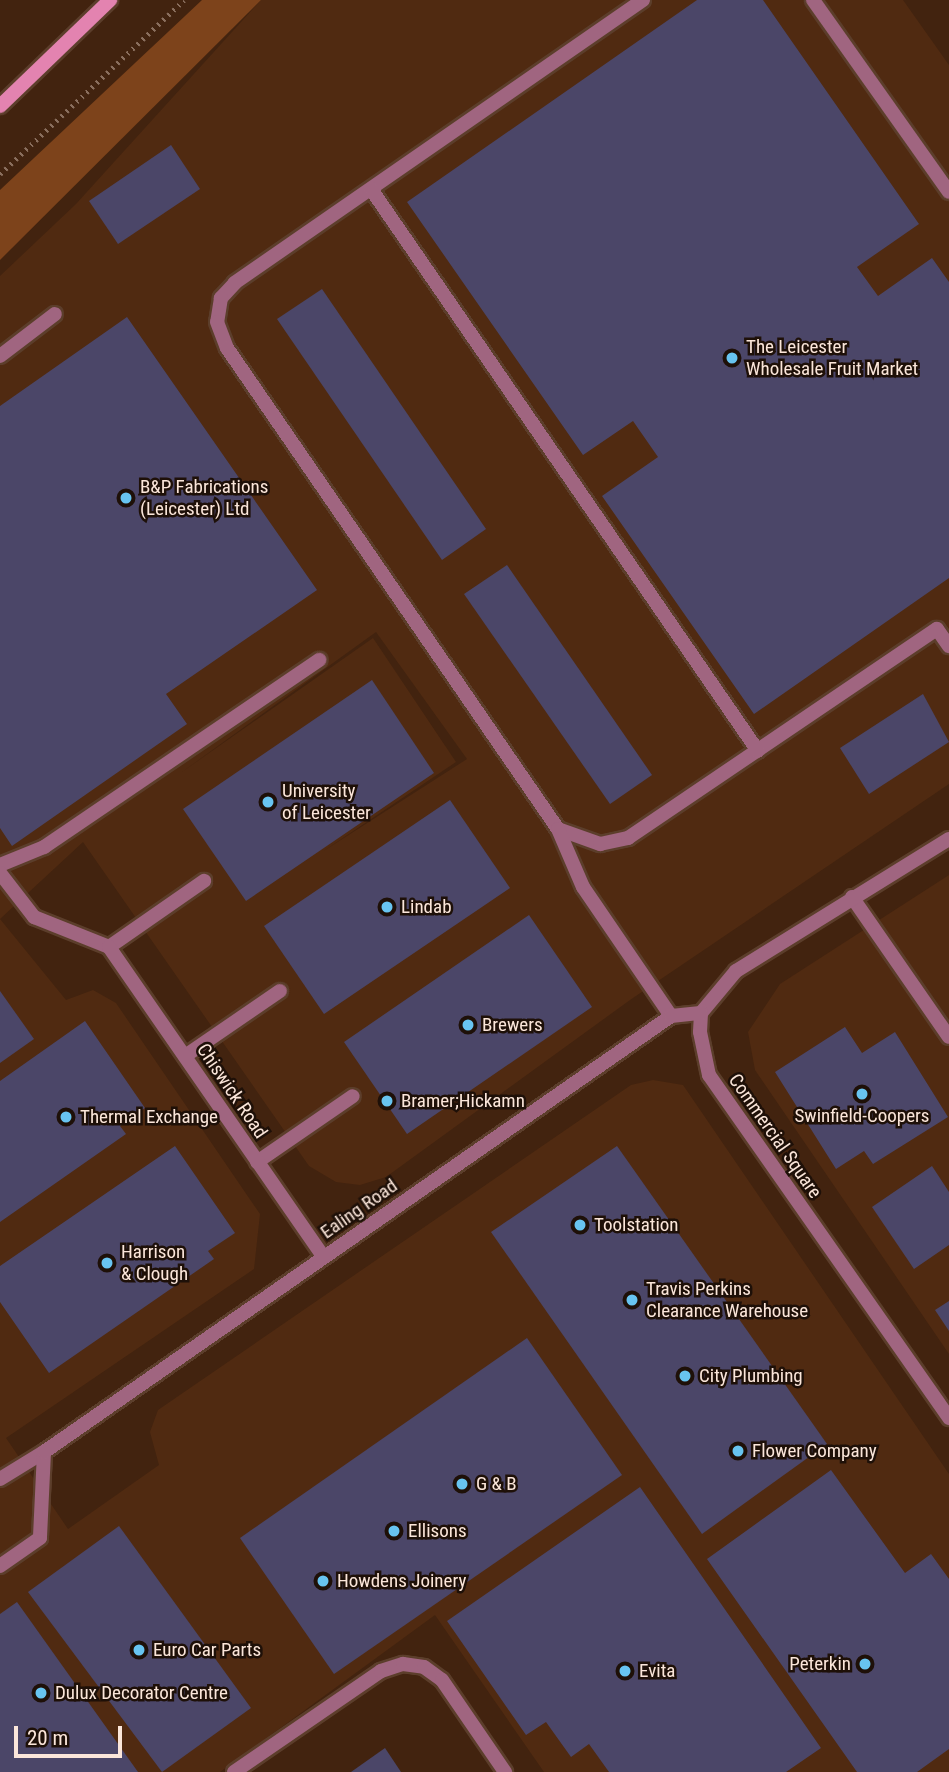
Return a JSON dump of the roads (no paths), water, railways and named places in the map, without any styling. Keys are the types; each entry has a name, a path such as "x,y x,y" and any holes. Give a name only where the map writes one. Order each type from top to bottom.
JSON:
{"main road":[{"path":"0,106 110,0"}],"street":[{"path":"643,0 234,283 221,298 217,322 227,348 558,829 583,887 671,1016"},
{"path":"813,0 949,191"},
{"path":"371,189 758,751"},
{"path":"0,356 55,314"},
{"path":"558,829 600,844 628,838 943,624 949,646"},
{"path":"0,865 44,847 319,660"},
{"path":"701,1013 736,971 949,839"},
{"path":"0,873 34,917 109,947 204,881"},
{"path":"852,897 949,1037"},
{"name":"Chiswick Road","path":"109,947 324,1257"},
{"path":"185,1056 280,991"},
{"name":"Ealing Road","path":"0,1479 44,1452 671,1016 701,1013"},
{"name":"Commercial Square","path":"701,1013 709,1075 949,1418"},
{"path":"257,1162 353,1096"},
{"path":"0,1566 40,1538 44,1452"},
{"path":"234,1772 381,1671 403,1664 424,1667 442,1680 505,1772"}],"place":[{"name":"The Leicester Wholesale Fruit Market","path":"732,358"},
{"name":"B&P Fabrications (Leicester) Ltd","path":"126,498"},
{"name":"University of Leicester","path":"268,802"},
{"name":"Lindab","path":"387,907"},
{"name":"Brewers","path":"468,1025"},
{"name":"Swinfield-Coopers","path":"862,1094"},
{"name":"Bramer;Hickamn","path":"387,1101"},
{"name":"Thermal Exchange","path":"66,1117"},
{"name":"Toolstation","path":"580,1225"},
{"name":"Harrison & Clough","path":"107,1263"},
{"name":"Travis Perkins Clearance Warehouse","path":"632,1300"},
{"name":"City Plumbing","path":"685,1376"},
{"name":"Flower Company","path":"738,1451"},
{"name":"G & B","path":"462,1484"},
{"name":"Ellisons","path":"394,1531"},
{"name":"Howdens Joinery","path":"323,1581"},
{"name":"Euro Car Parts","path":"139,1650"},
{"name":"Peterkin","path":"865,1664"},
{"name":"Evita","path":"625,1671"},
{"name":"Dulux Decorator Centre","path":"41,1693"}]}
